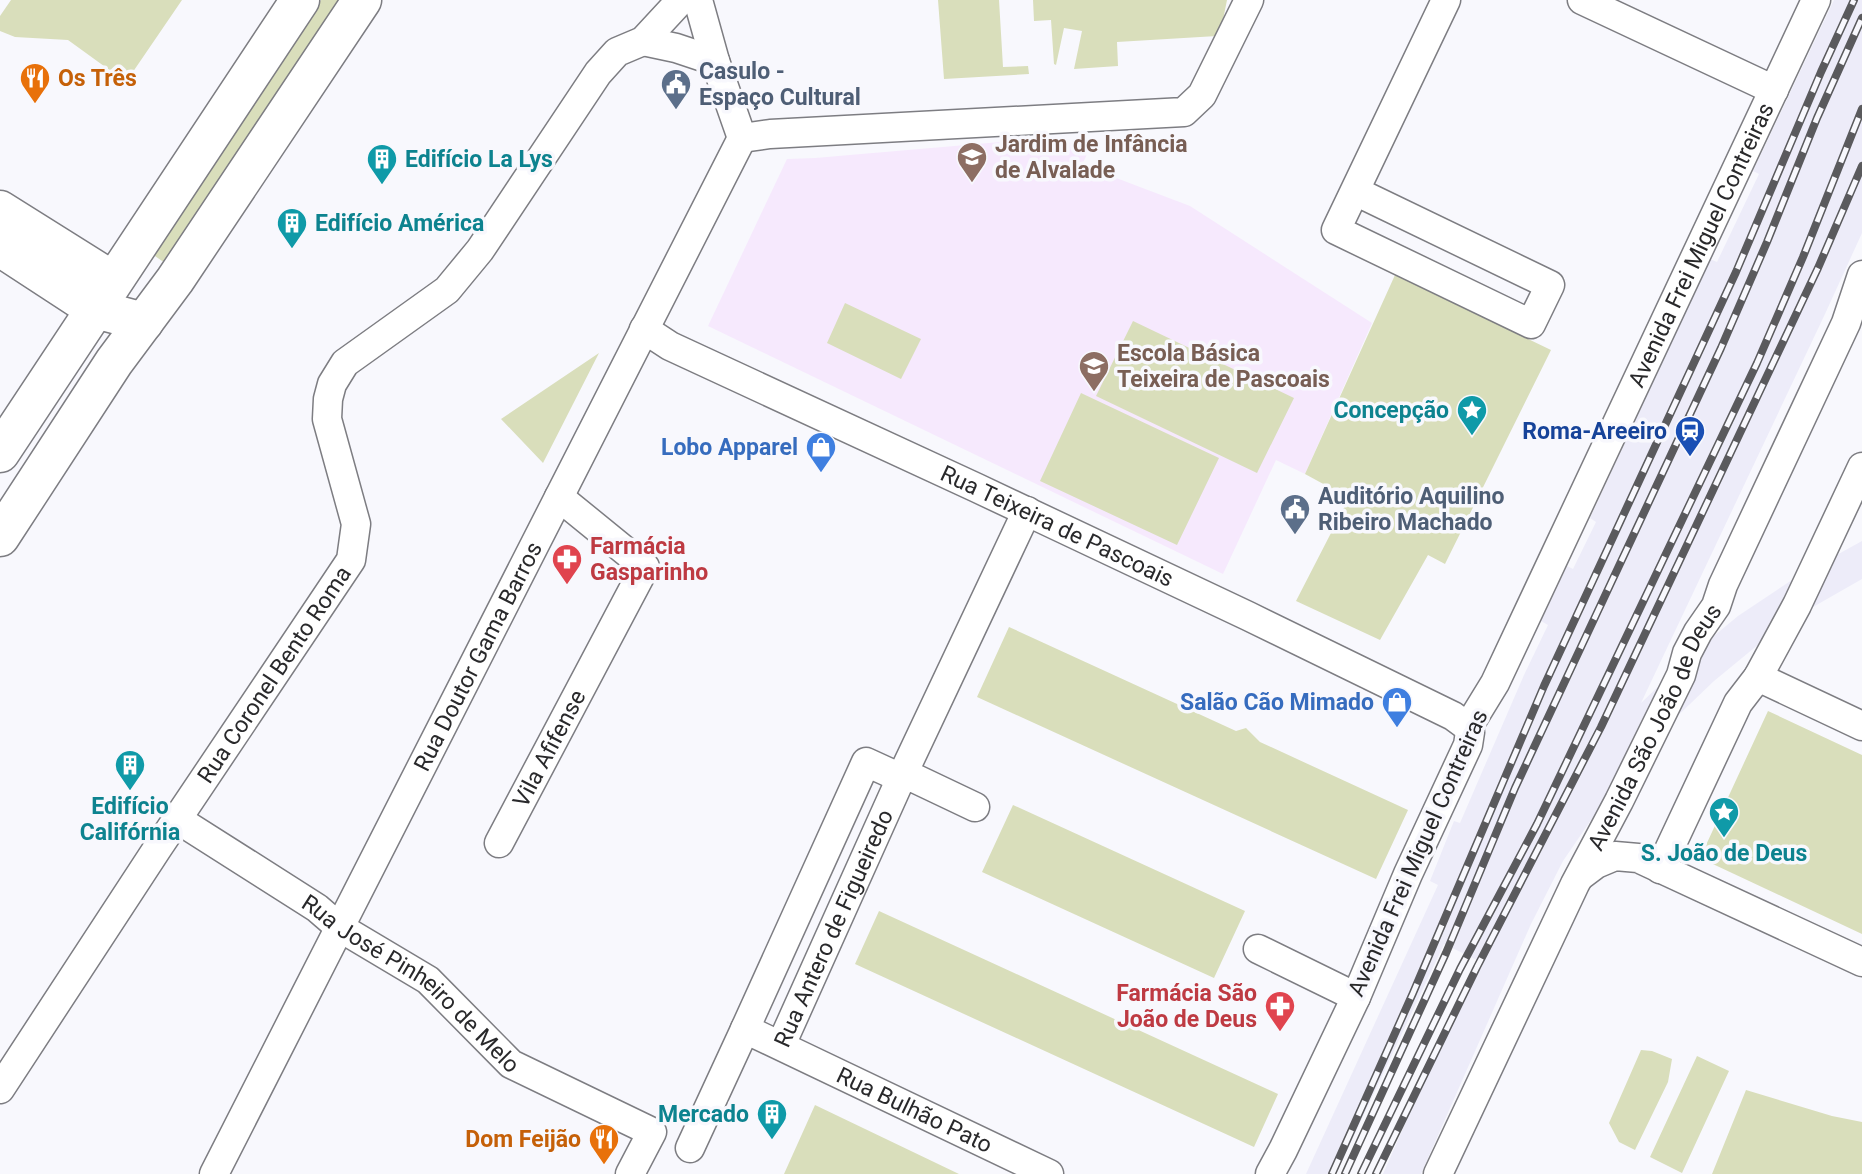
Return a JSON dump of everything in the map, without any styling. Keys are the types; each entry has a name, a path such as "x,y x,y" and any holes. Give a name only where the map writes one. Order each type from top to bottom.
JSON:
{"main road":[{"path":"0,453 300,0"},
{"path":"0,537 114,362 175,281 362,0"},
{"path":"0,210 80,259 104,295"},
{"path":"0,247 104,295 144,321"}],"street":[{"name":"Rua Coronel Bento Roma","path":"0,1089 351,560 356,523 327,419 332,384 345,363 447,290 480,250 598,73 617,52 643,41 681,0"},
{"path":"698,0 715,61 742,138 770,134 1184,112 1202,95 1249,0"},
{"path":"1355,191 1550,285 1531,324 1336,230 1447,0"},
{"path":"1582,0 1774,90"},
{"name":"Avenida Frei Miguel Contreiras","path":"1270,1174 1356,997 1408,874 1468,745 1468,727 1495,683 1816,0"},
{"path":"643,41 715,61"},
{"name":"Rua Doutor Gama Barros","path":"214,1174 742,138"},
{"name":"Avenida São João de Deus","path":"1438,1174 1578,877 1681,676 1687,653 1716,606 1723,585 1854,317 1862,275"},
{"name":"Rua Teixeira de Pascoais","path":"645,329 670,346 1027,511 1386,683 1453,716 1468,727"},
{"path":"1649,864 1738,703 1758,677 1797,605 1862,467"},
{"name":"Vila Afifense","path":"499,843 645,567 559,497"},
{"name":"Rua Antero de Figueiredo","path":"745,1030 781,1045 901,778 1027,511"},
{"path":"1758,677 1862,726"},
{"name":"Rua Antero de Figueiredo","path":"690,1148 866,762 901,778"},
{"path":"901,778 914,778 975,807"},
{"path":"1619,801 1617,819 1620,835 1649,864"},
{"name":"Rua José Pinheiro de Melo","path":"177,819 317,908 339,927 428,980 511,1064 652,1132 630,1174"},
{"path":"1578,877 1596,864 1615,856 1649,864 1862,962"},
{"path":"1258,949 1356,997"},
{"name":"Rua Bulhão Pato","path":"781,1045 1049,1174"}],"shaded area":[{"path":"1834,0 1862,0 1862,233 1641,703 1691,655 1738,616 1795,578 1862,541 1862,579 1813,607 1759,644 1714,681 1666,727 1629,769 1591,820 1563,861 1531,924 1421,1174 1383,1174 1477,960 1444,944 1336,1174 1306,1174 1438,885 1430,881 1454,821 1460,823 1548,625 1541,621 1567,566 1573,569 1596,522 1590,518 1710,259 1717,262 1759,174 1753,171"},
{"name":"Escola Básica Teixeira de Pascoais","path":"1058,137 1088,152 1082,165 1190,206 1372,323 1305,474 1276,460 1223,574 708,326 787,159"}],"green space":[{"path":"11,0 182,0 126,82 68,40 15,37 0,31 0,16"},
{"path":"321,0 340,0 165,263 152,254"},
{"path":"938,0 999,0 1003,67 1028,66 1029,74 944,79"},
{"path":"1033,0 1227,0 1217,36 1117,42 1118,66 1074,69 1082,31 1064,28 1056,65 1054,64 1051,20 1034,21"},
{"path":"1395,275 1551,350 1445,564 1428,555 1380,640 1296,601 1349,498 1305,474"},
{"path":"845,303 921,339 901,379 827,343"},
{"path":"1133,321 1294,398 1257,473 1096,396"},
{"path":"599,353 543,463 501,419"},
{"path":"1081,393 1219,458 1177,545 1040,481"},
{"path":"1009,627 1236,731 1246,728 1260,742 1408,810 1376,879 977,697"},
{"path":"1768,711 1862,755 1862,934 1700,858"},
{"path":"1013,805 1245,911 1214,978 982,872"},
{"path":"879,911 1278,1094 1254,1147 855,964"},
{"path":"1641,1050 1652,1051 1672,1059 1668,1082 1635,1150 1619,1142 1609,1123"},
{"path":"1697,1056 1729,1071 1682,1173 1650,1157"},
{"path":"1746,1090 1832,1116 1862,1122 1862,1174 1712,1174"},
{"path":"815,1105 959,1174 784,1174"}],"railway":[{"path":"1332,1174 1413,993 1544,686 1736,272 1854,0"},
{"path":"1345,1174 1446,953 1515,788 1721,348 1862,18"},
{"path":"1361,1174 1460,969 1537,824 1757,363 1862,109"},
{"path":"1376,1174 1477,967 1601,727 1818,268 1862,166"}],"place":[{"name":"Os Três","path":"35,105"},
{"name":"Casulo - Espaço Cultural","path":"676,111"},
{"name":"Jardim de Infância de Alvalade","path":"972,184"},
{"name":"Edifício La Lys","path":"382,186"},
{"name":"Edifício América","path":"292,250"},
{"name":"Escola Básica Teixeira de Pascoais","path":"1094,393"},
{"name":"Concepção","path":"1472,437"},
{"name":"Roma-Areeiro","path":"1690,458"},
{"name":"Lobo Apparel","path":"821,474"},
{"name":"Auditório Aquilino Ribeiro Machado","path":"1295,536"},
{"name":"Farmácia Gasparinho","path":"567,586"},
{"name":"Salão Cão Mimado","path":"1397,729"},
{"name":"Edifício Califórnia","path":"130,792"},
{"name":"S. João de Deus","path":"1724,839"},
{"name":"Farmácia São João de Deus","path":"1280,1033"},
{"name":"Mercado","path":"772,1141"},
{"name":"Dom Feijão","path":"604,1166"}]}
